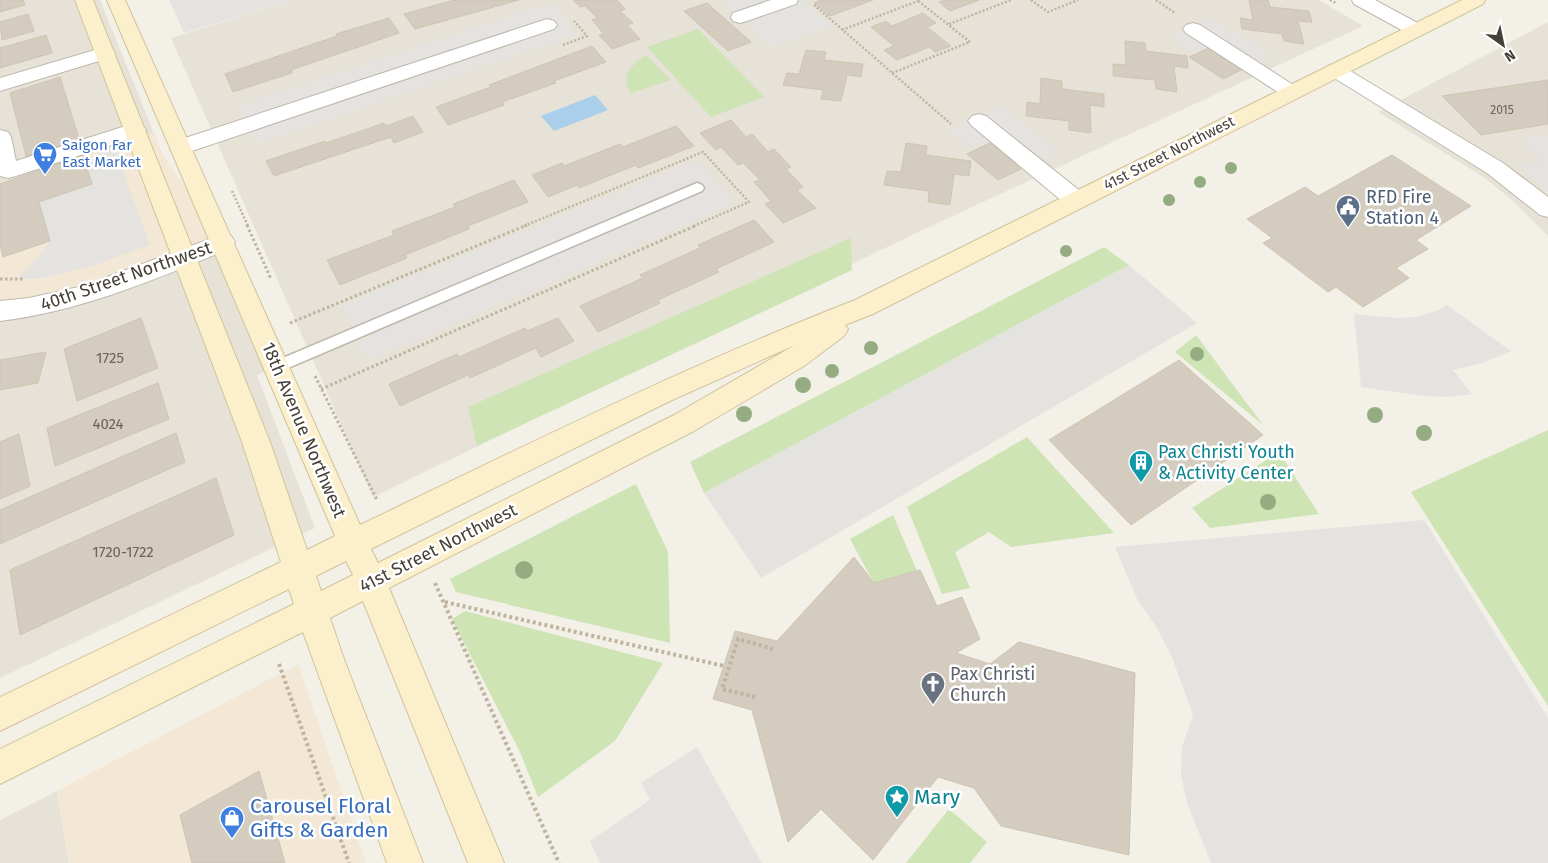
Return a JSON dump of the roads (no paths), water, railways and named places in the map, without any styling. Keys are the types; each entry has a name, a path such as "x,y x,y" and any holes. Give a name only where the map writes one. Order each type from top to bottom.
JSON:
{"main road":[{"path":"84,0 256,442 311,611 404,863"},
{"name":"18th Avenue Northwest","path":"116,0 353,544 372,582 486,863"},
{"name":"41st Street Northwest","path":"0,714 661,393 788,337 864,307 1476,0"},
{"name":"41st Street Northwest","path":"0,767 372,582 684,423 794,358 864,307"}],"street":[{"path":"740,17 789,0"},
{"path":"1361,0 1416,30"},
{"path":"181,147 547,25"},
{"path":"1192,29 1291,92"},
{"path":"0,85 105,53"},
{"path":"1335,70 1495,168 1548,209"},
{"path":"979,120 1076,200"},
{"path":"0,137 8,171 135,130"},
{"name":"40th Street Northwest","path":"0,311 29,309 66,300 223,242"}],"lane":[{"path":"276,367 697,188"}],"water":[{"path":"595,95 608,110 554,131 541,116"}],"place":[{"name":"Saigon Far East Market","path":"45,175"},
{"name":"RFD Fire Station 4","path":"1348,228"},
{"name":"Pax Christi Youth & Activity Center","path":"1141,483"},
{"name":"Pax Christi Church","path":"933,705"},
{"name":"Mary","path":"897,818"},
{"name":"Carousel Floral Gifts & Garden","path":"232,839"}]}
